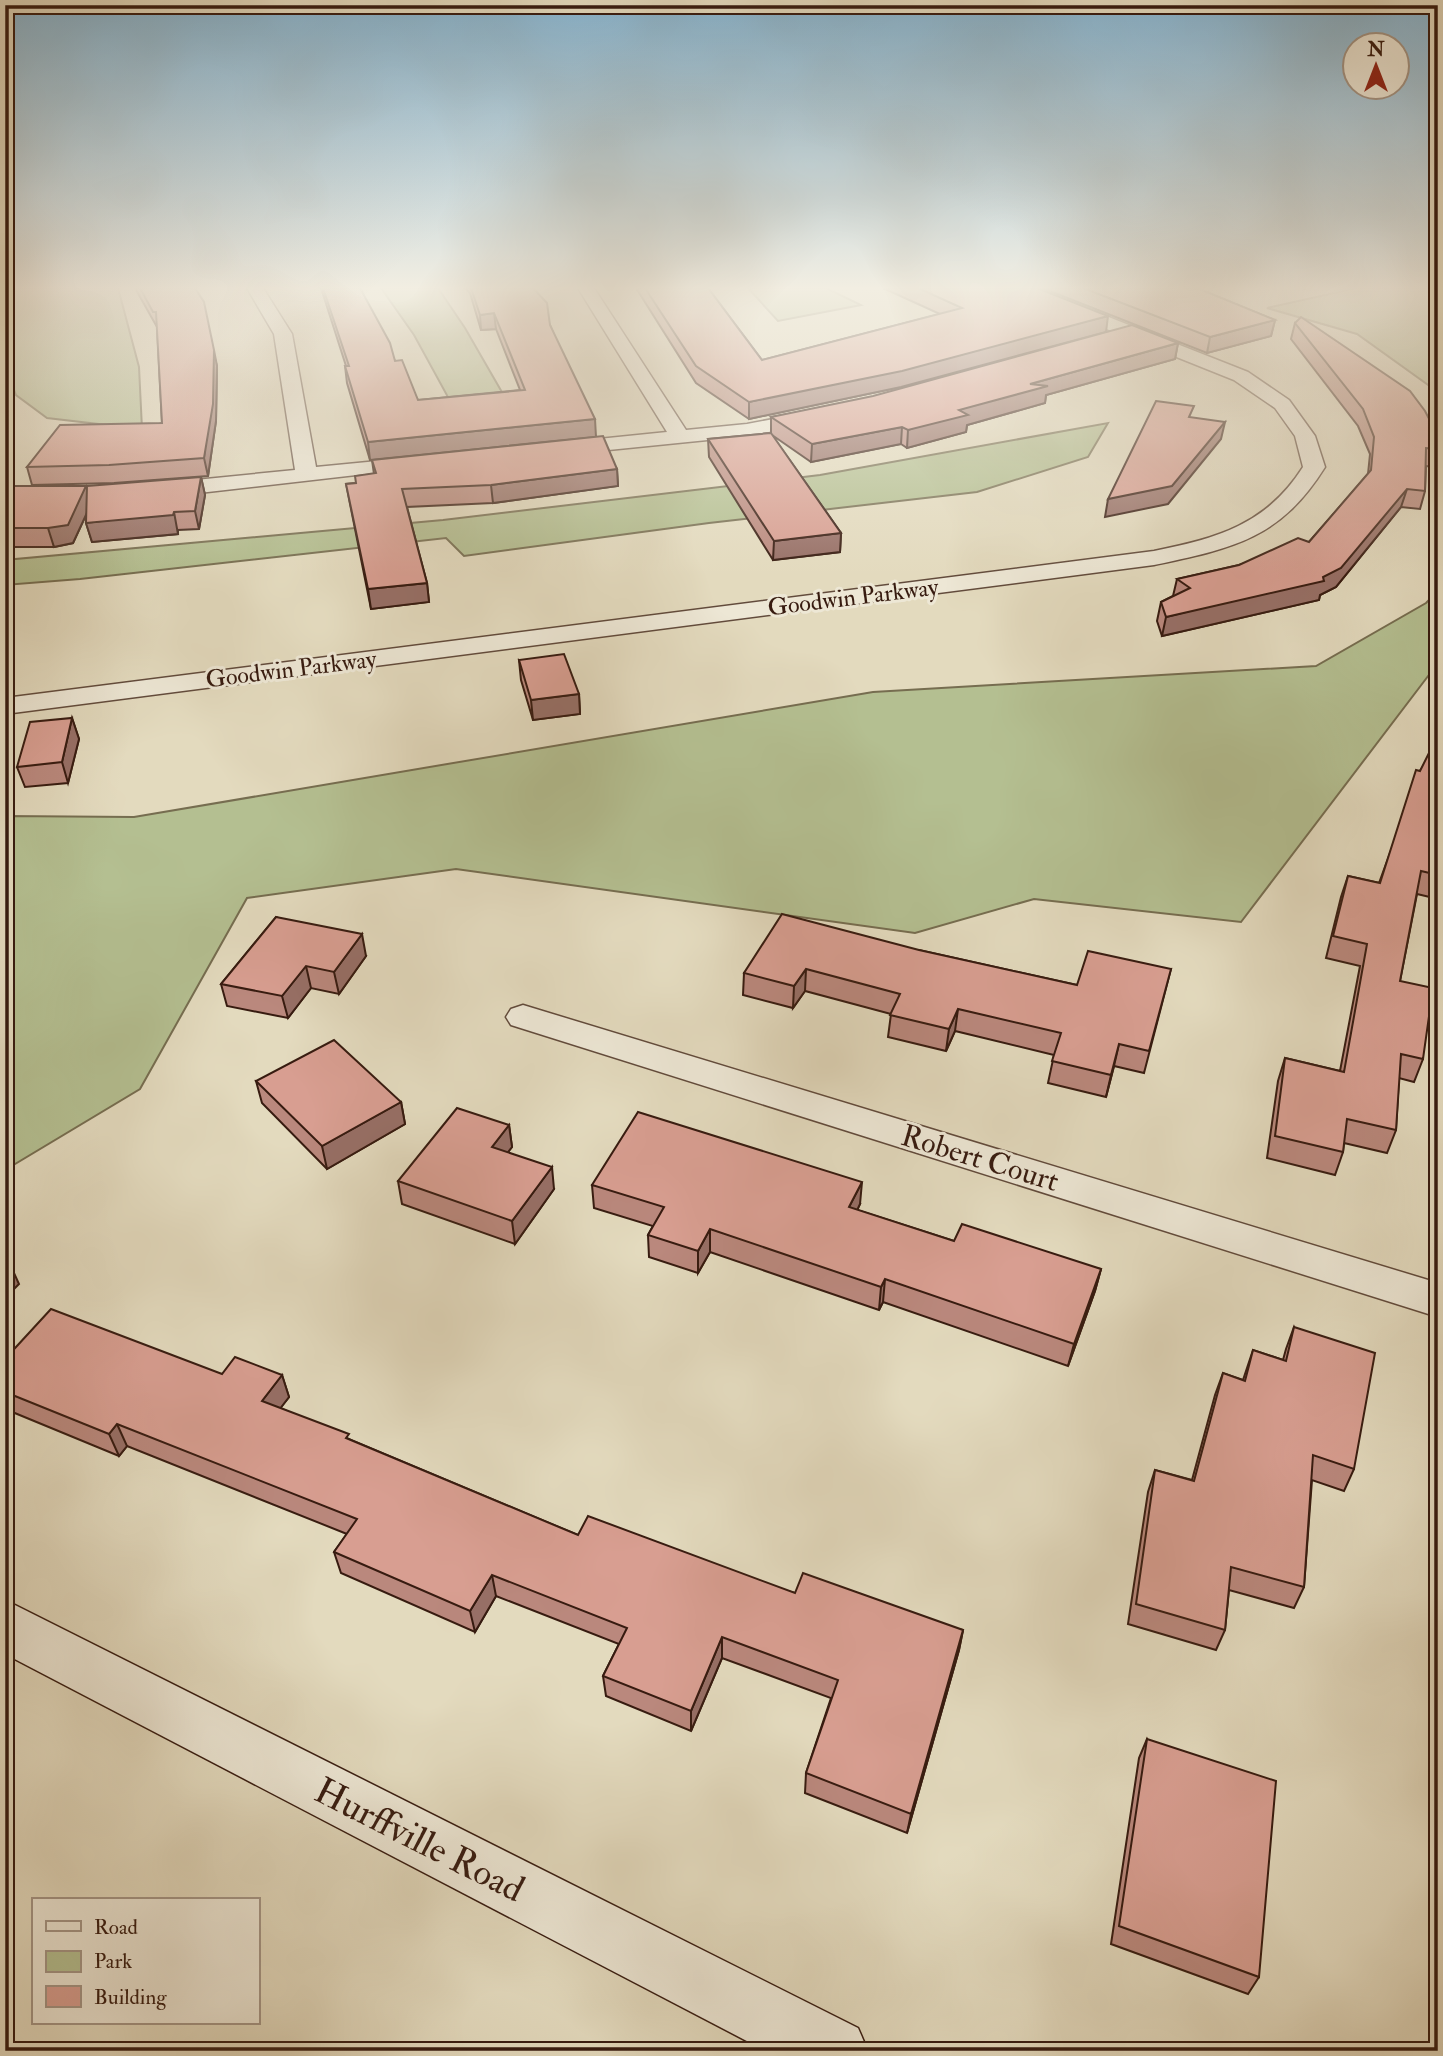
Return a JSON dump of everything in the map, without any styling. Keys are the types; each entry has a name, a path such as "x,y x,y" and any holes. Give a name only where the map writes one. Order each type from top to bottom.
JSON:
{"street":[{"path":"292,384 307,475"},
{"path":"647,384 680,437"},
{"name":"Goodwin Parkway","path":"5,706 1154,558 1218,544 1253,529 1287,506 1302,489 1314,467 1305,436 1282,404 1253,384"},
{"path":"542,451 747,430 840,411"},
{"path":"130,493 445,461"},
{"name":"Robert Court","path":"523,1017 1438,1300"},
{"name":"Hurffville Road","path":"5,1626 835,2051"}],"green space":[{"path":"12,384 140,384 142,429 47,418 16,395"},
{"path":"441,384 497,384 503,394 449,399"},
{"path":"1427,384 1438,384 1438,392"},
{"path":"1108,423 1088,457 977,492 709,523 464,556 446,538 5,585 5,560 443,520 820,475"},
{"path":"1438,591 1438,663 1241,922 1034,899 915,933 456,869 247,898 140,1089 5,1170 5,816 134,817 873,692 1316,666 1426,603"}],"building":[{"path":"160,384 213,384 213,404 204,458 109,465 27,467 60,425 162,423"},
{"path":"350,384 412,384 418,400 525,390 523,384 578,384 595,419 368,442"},
{"path":"722,384 838,384 749,402"},
{"path":"917,384 1048,386 959,410 968,415 908,430 902,427 812,444 771,417"},
{"path":"1343,384 1400,384 1410,391 1425,411 1438,436 1438,449 1426,448 1425,491 1407,489 1341,568 1323,577 1324,581 1166,617 1161,602 1190,588 1177,579 1239,565 1298,538 1309,542 1371,470 1374,437 1363,409"},
{"path":"1156,401 1194,406 1189,417 1225,422 1172,486 1108,499"},
{"path":"771,433 841,533 774,541 708,439"},
{"path":"603,436 617,469 491,485 402,489 427,583 368,589 346,484 356,483 355,476 376,473 372,460"},
{"path":"201,477 195,511 86,523 87,486"},
{"path":"12,486 86,486 68,525 5,528 5,494"},
{"path":"564,654 579,694 531,700 519,660"},
{"path":"72,718 62,762 17,767 30,722"},
{"path":"1434,743 1438,744 1438,875 1421,871 1400,981 1433,988 1423,1059 1401,1054 1396,1130 1347,1119 1343,1152 1275,1136 1285,1058 1344,1072 1367,944 1333,936 1348,876 1380,883 1416,770 1420,771"},
{"path":"782,914 919,950 1077,985 1088,951 1171,969 1149,1051 1119,1044 1111,1075 1052,1061 1061,1033 958,1009 949,1029 890,1015 900,994 806,969 794,986 744,973"},
{"path":"276,917 362,934 334,972 306,966 282,996 221,984"},
{"path":"334,1040 401,1102 322,1146 256,1081"},
{"path":"457,1108 509,1125 492,1147 552,1167 512,1221 398,1181"},
{"path":"638,1112 862,1182 849,1207 954,1241 962,1224 1101,1269 1074,1344 885,1279 881,1287 710,1229 698,1251 648,1235 664,1207 592,1185"},
{"path":"51,1309 222,1374 235,1357 282,1375 262,1401 349,1434 346,1438 578,1535 588,1516 795,1593 803,1573 963,1630 911,1814 806,1773 838,1680 722,1637 691,1711 603,1676 627,1628 492,1575 470,1611 334,1552 357,1519 117,1424 109,1434 5,1392 5,1359"},
{"path":"1294,1327 1375,1353 1354,1469 1313,1455 1304,1587 1231,1567 1225,1630 1136,1604 1155,1470 1194,1481 1223,1373 1245,1381 1253,1350 1286,1361"},
{"path":"1147,1739 1276,1781 1259,1977 1119,1926"}]}
